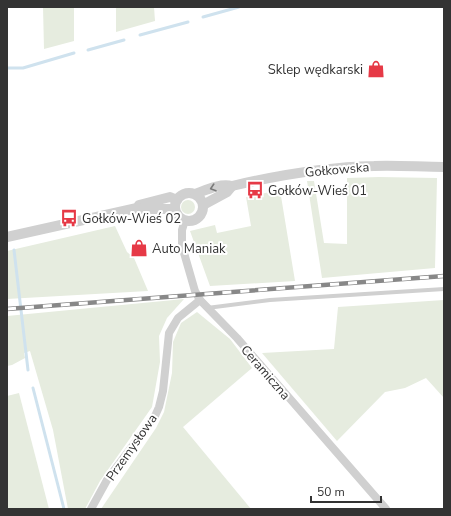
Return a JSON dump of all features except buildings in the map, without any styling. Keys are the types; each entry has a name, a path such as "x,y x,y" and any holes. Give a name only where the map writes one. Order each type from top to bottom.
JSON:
{"street":[{"name":"Gołkowska","path":"195,194 219,186 232,186 290,173 332,168 374,166 444,167"},
{"name":"Gołkowska","path":"203,205 227,192 232,186"},
{"path":"7,237 137,208 140,209 176,204 185,194 195,194 203,205 201,214 198,218 194,220 185,220 177,215 176,204"},
{"name":"Ceramiczna","path":"185,220 182,230 182,246 195,291 200,300 206,308 237,338 386,509"},
{"name":"Przemysłowa","path":"91,509 107,480 155,416 164,391 168,342 171,329 178,318 200,300"}],"lane":[{"path":"206,308 270,300 444,289"}],"shaded area":[{"path":"43,7 74,7 74,41 44,49"},
{"path":"116,7 154,7 155,21 116,32"},
{"path":"347,178 437,178 435,268 322,278 307,181 314,181 324,243 347,244"},
{"path":"280,190 295,281 210,286 190,231 215,225 217,233 251,226 246,197"},
{"path":"185,200 191,200 195,204 195,210 191,214 185,214 181,210 181,204"},
{"path":"115,226 127,252 134,258 148,291 7,299 7,251"},
{"path":"184,299 167,318 159,336 160,362 152,407 100,481 85,509 68,509 53,430 30,351 24,353 25,358 7,366 7,316"},
{"path":"444,300 444,398 426,378 405,388 385,392 337,441 262,353 334,349 338,307"},
{"path":"197,312 230,339 252,368 183,427 251,509 101,509 156,428 164,412 172,373 173,342 181,323"},
{"path":"19,393 49,509 7,509 7,396"}],"waterway":[{"path":"203,17 239,7"},
{"path":"140,35 188,22"},
{"path":"88,50 124,40"},
{"path":"7,68 23,68 74,53"},
{"path":"14,250 28,370"},
{"path":"33,388 64,509"}],"railway":[{"path":"7,309 444,276"}],"place":[{"name":"Sklep wędkarski","path":"376,69"},
{"name":"Gołków-Wieś 01","path":"255,190"},
{"name":"Gołków-Wieś 02","path":"69,218"},
{"name":"Auto Maniak","path":"139,248"}]}
